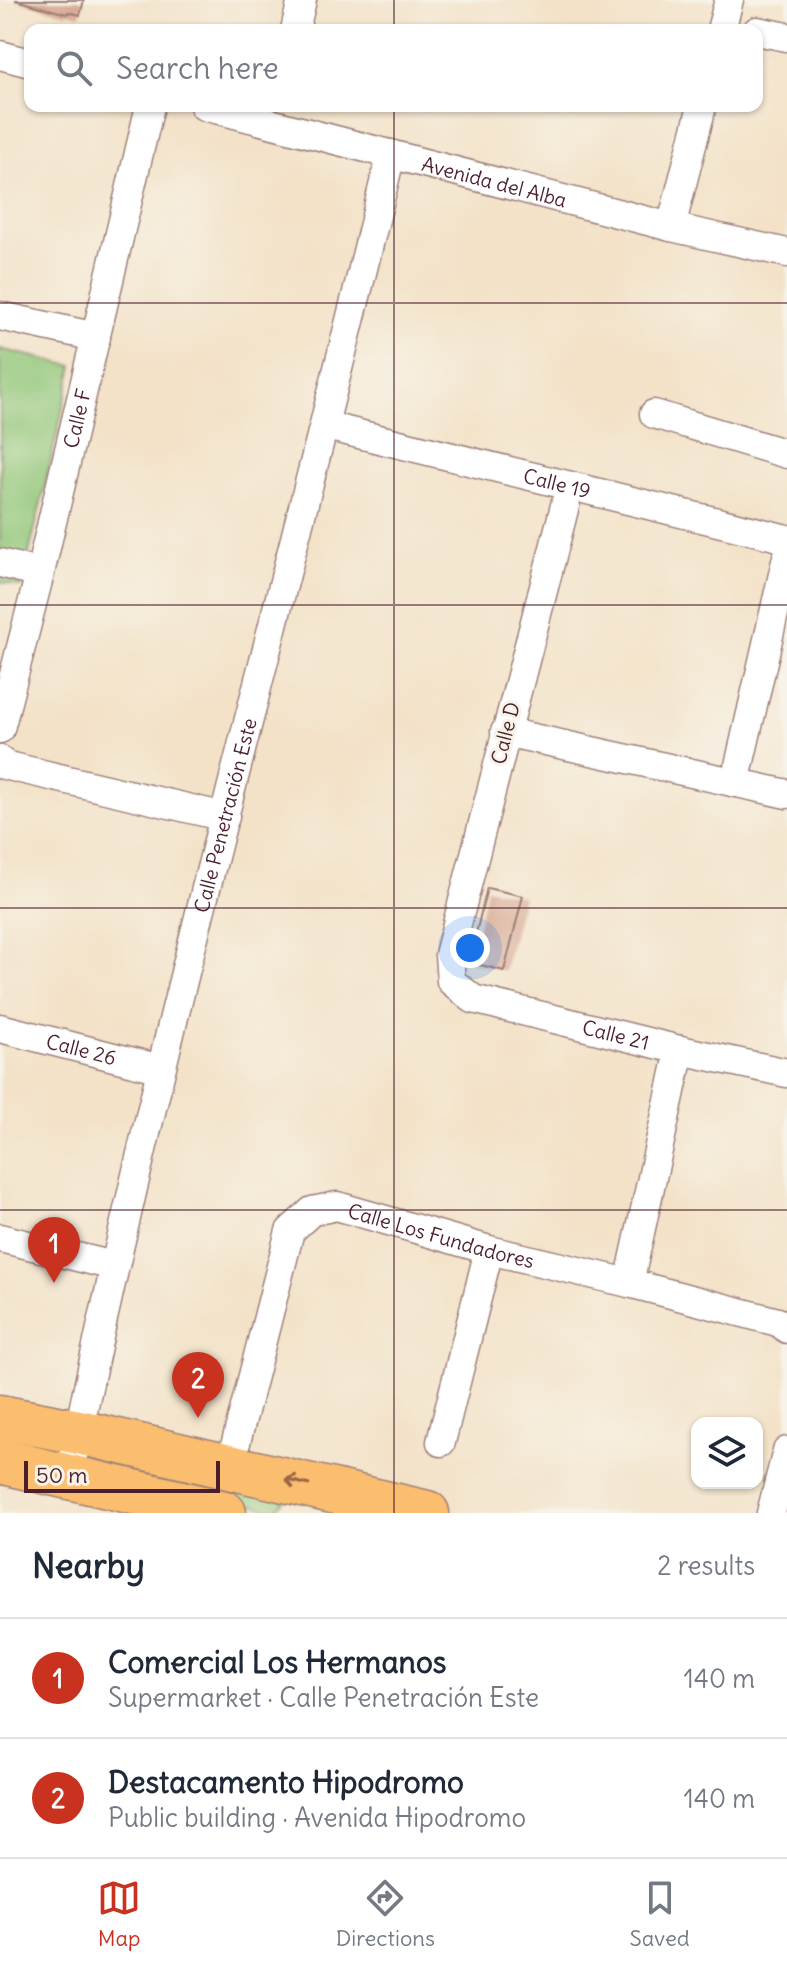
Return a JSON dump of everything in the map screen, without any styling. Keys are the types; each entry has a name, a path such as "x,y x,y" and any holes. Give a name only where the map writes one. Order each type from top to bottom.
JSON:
{"main road":[{"path":"0,1417 79,1432 427,1513"},
{"path":"0,1461 224,1513"}],"street":[{"path":"296,24 302,0"},
{"path":"763,32 787,37"},
{"path":"0,55 24,61"},
{"name":"Calle F","path":"0,729 149,112"},
{"name":"Avenida del Alba","path":"251,112 275,115 391,154 671,227 787,253"},
{"path":"671,227 700,112"},
{"name":"Calle Penetración Este","path":"69,1477 114,1266 161,1069 326,426 391,154"},
{"path":"0,316 96,337"},
{"path":"654,414 787,454"},
{"name":"Calle 19","path":"326,426 787,539"},
{"name":"Calle D","path":"451,981 449,955 570,486"},
{"path":"735,783 787,557"},
{"path":"0,563 40,573"},
{"path":"505,732 787,794"},
{"path":"2,762 225,817"},
{"name":"Calle 21","path":"451,981 473,999 787,1073"},
{"name":"Calle 26","path":"0,1028 161,1069"},
{"path":"629,1283 680,1050"},
{"name":"Calle Los Fundadores","path":"230,1466 290,1231 312,1211 337,1206 489,1250 778,1322 787,1329"},
{"path":"0,1238 114,1266"},
{"path":"441,1442 489,1250"},
{"path":"771,1513 787,1451"}],"green space":[{"path":"0,349 73,366 21,587 0,582"},
{"path":"90,1454 285,1500 276,1509 266,1508 97,1466 91,1463"}],"building":[{"path":"15,0 84,0 80,15"},
{"path":"487,888 523,896 504,971 469,962"}],"place":[{"name":"Comercial Los Hermanos","path":"54,1283"},
{"name":"Destacamento Hipodromo","path":"198,1418"}]}
